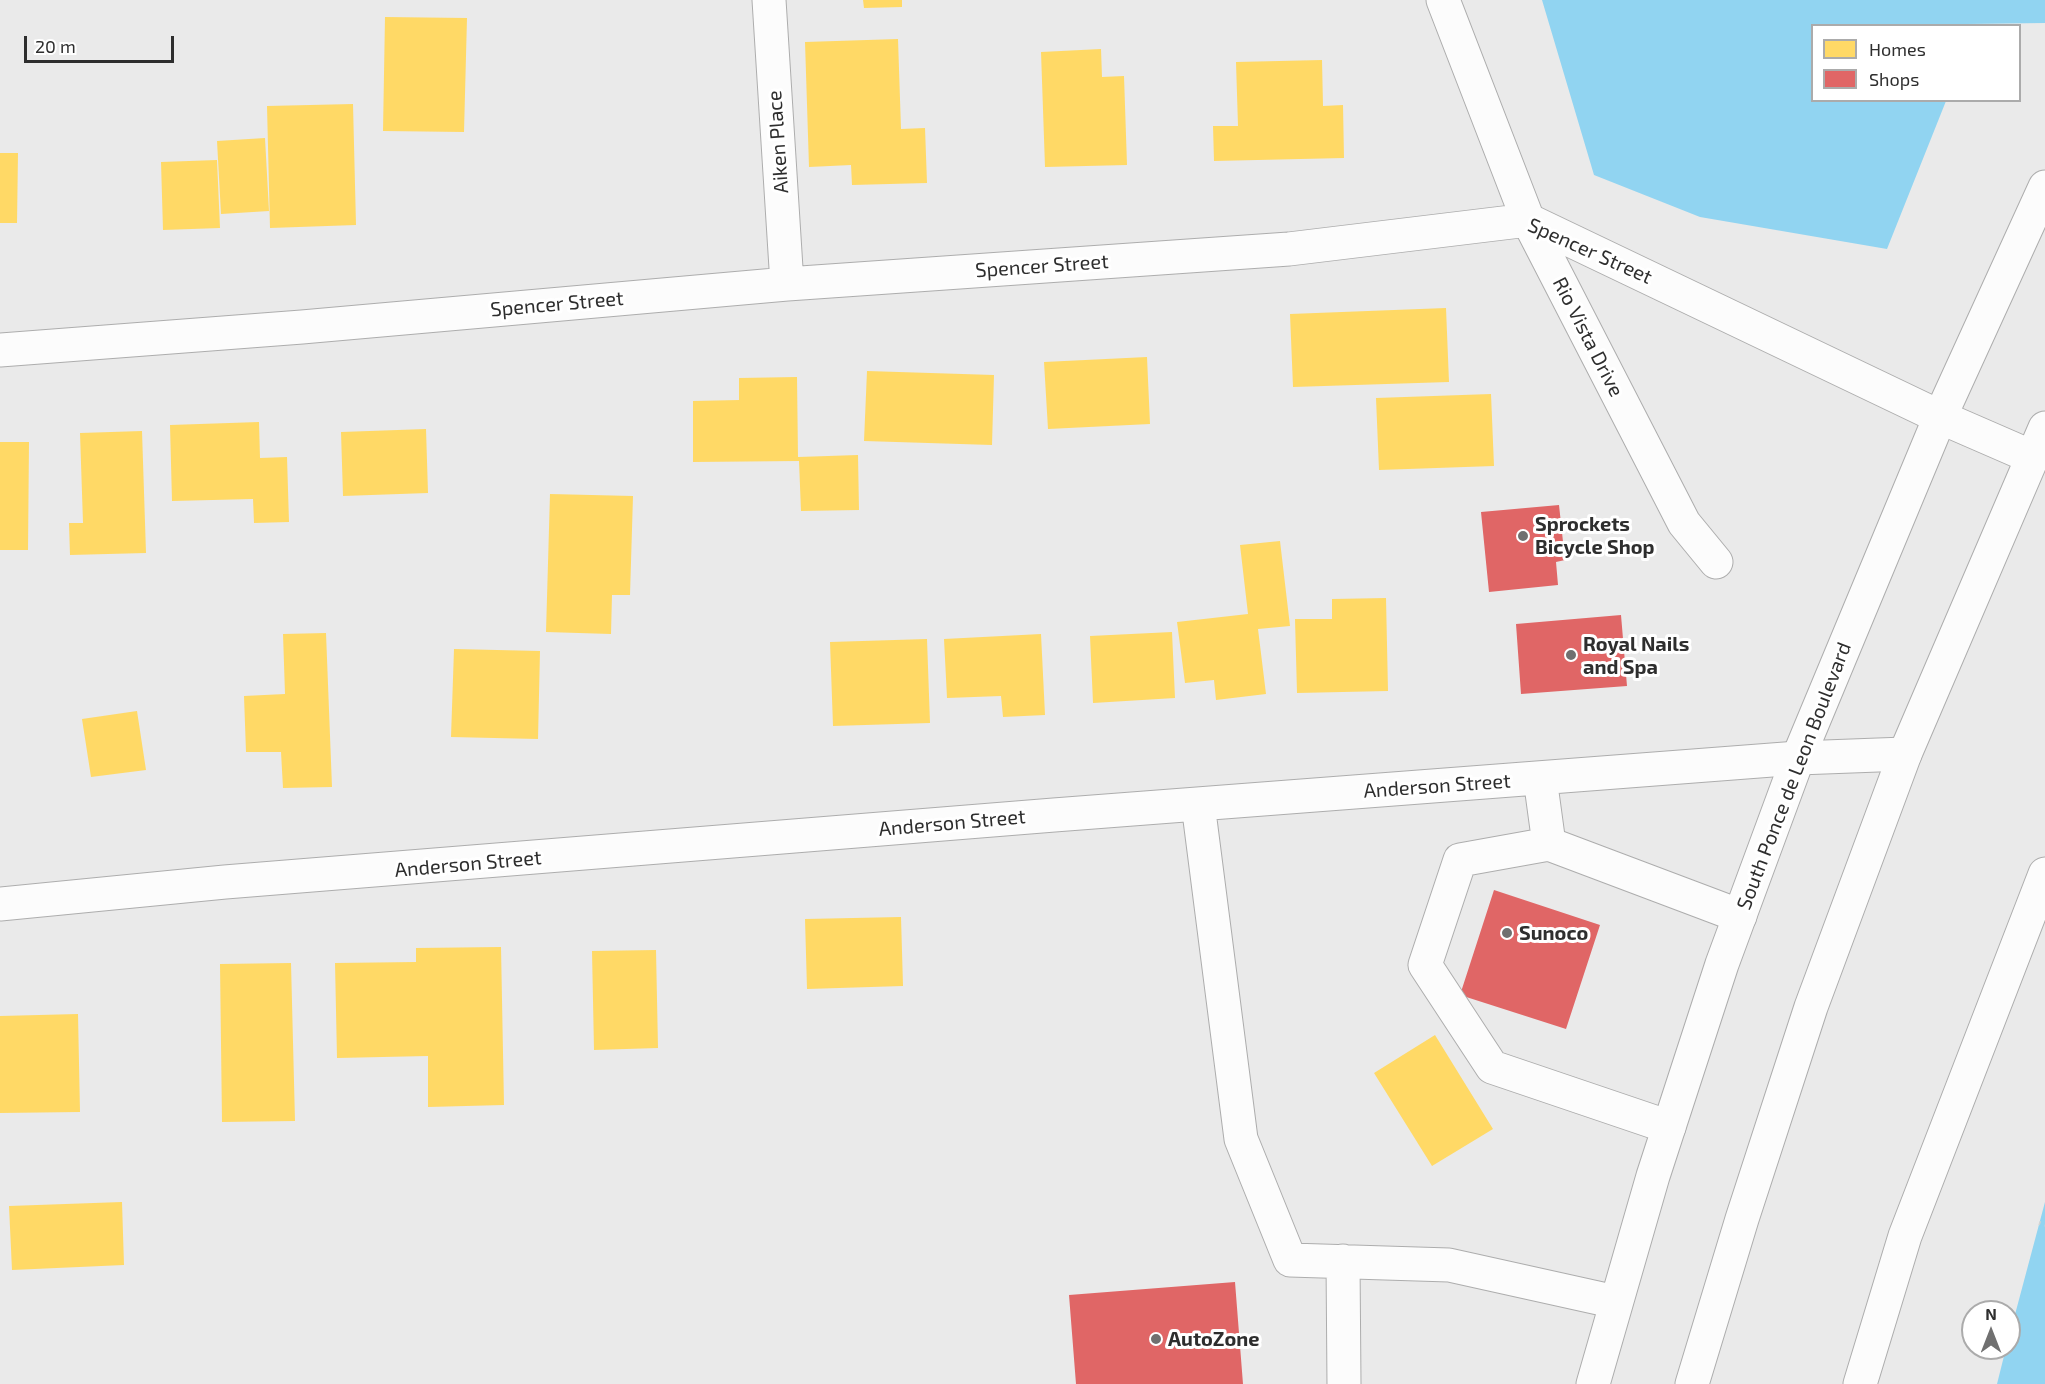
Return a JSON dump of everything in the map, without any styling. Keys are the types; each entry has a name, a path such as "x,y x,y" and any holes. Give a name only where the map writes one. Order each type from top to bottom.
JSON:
{"main road":[{"name":"Aiken Place","path":"769,0 787,284"},
{"name":"Rio Vista Drive","path":"1443,0 1528,220 1684,523 1716,562"},
{"name":"South Ponce de Leon Boulevard","path":"1593,1384 1669,1127 1740,916 1798,758 1940,417 2045,187"},
{"name":"Spencer Street","path":"0,350 302,327 787,284 1289,249 1528,220 1940,417 2031,457"},
{"path":"1692,1384 1742,1219 1811,1007 1905,754 2045,428"},
{"name":"Anderson Street","path":"0,904 225,882 1198,804 1798,758 1905,754"},
{"path":"1540,778 1549,844"},
{"path":"1198,804 1241,1139 1290,1260 1449,1265 1616,1302"},
{"path":"1669,1127 1492,1067 1425,965 1460,860 1549,844 1740,916"},
{"path":"1860,1384 1905,1236 2045,874"},
{"path":"1343,1261 1344,1384"}],"path":[{"path":"2040,1223 2045,1225"}],"water":[{"path":"1542,0 2045,0 2045,23 1811,24 1811,102 1946,102 1887,249 1700,217 1594,175"},
{"path":"2045,1202 2045,1384 1997,1384 2003,1360 2021,1360 2021,1300 2019,1300"}],"building: Homes":[{"path":"863,0 902,0 902,7 864,8"},
{"path":"385,17 467,18 464,132 383,131"},
{"path":"898,39 901,129 925,128 927,183 852,185 851,165 809,167 805,42"},
{"path":"1101,49 1102,77 1124,76 1127,165 1045,167 1041,52"},
{"path":"1322,60 1323,106 1343,105 1344,158 1214,161 1213,126 1238,126 1236,62"},
{"path":"353,104 356,225 270,228 267,106"},
{"path":"265,138 269,211 221,214 217,141"},
{"path":"0,153 18,153 17,223 0,223"},
{"path":"217,160 220,228 163,230 161,162"},
{"path":"1446,308 1449,382 1293,387 1290,314"},
{"path":"1147,357 1150,424 1048,429 1044,362"},
{"path":"867,371 994,375 992,445 864,441"},
{"path":"797,377 798,457 858,455 859,510 801,511 799,461 693,462 693,401 739,400 739,378"},
{"path":"1491,394 1494,466 1379,470 1376,398"},
{"path":"259,422 260,458 287,457 289,522 254,523 253,499 172,501 170,425"},
{"path":"426,429 428,493 343,496 341,432"},
{"path":"142,431 146,553 70,555 69,523 83,523 80,433"},
{"path":"0,442 29,442 28,550 0,550"},
{"path":"550,494 633,496 630,595 612,595 611,634 546,632"},
{"path":"1280,541 1290,626 1258,629 1266,694 1216,700 1214,680 1185,683 1177,622 1248,614 1240,545"},
{"path":"1386,598 1388,691 1297,693 1295,619 1332,619 1332,599"},
{"path":"1172,632 1175,698 1093,703 1090,636"},
{"path":"326,633 332,787 283,788 281,752 246,752 244,696 285,694 283,634"},
{"path":"1041,634 1045,715 1003,717 1001,696 947,698 944,639"},
{"path":"927,639 930,723 833,726 830,642"},
{"path":"454,649 540,651 538,739 451,737"},
{"path":"137,711 146,770 91,777 82,719"},
{"path":"901,917 903,986 807,989 805,919"},
{"path":"501,947 504,1105 428,1107 428,1056 337,1058 335,963 416,962 416,948"},
{"path":"656,950 658,1048 594,1050 592,951"},
{"path":"291,963 295,1121 222,1122 220,964"},
{"path":"78,1014 80,1112 0,1113 0,1016"},
{"path":"1435,1035 1493,1129 1432,1166 1374,1073"},
{"path":"122,1202 124,1265 12,1270 9,1206"}],"building: Shops":[{"name":"Sprockets Bicycle Shop","path":"1559,505 1565,560 1556,562 1558,585 1489,592 1481,512"},
{"name":"Royal Nails and Spa","path":"1621,615 1627,686 1521,694 1516,624"},
{"path":"1494,890 1600,925 1566,1029 1460,995"},
{"name":"AutoZone","path":"1235,1282 1243,1384 1076,1384 1069,1295"}],"place":[{"name":"Sprockets Bicycle Shop","path":"1523,536"},
{"name":"Royal Nails and Spa","path":"1571,655"},
{"name":"Sunoco","path":"1507,933"},
{"name":"AutoZone","path":"1156,1339"}]}
